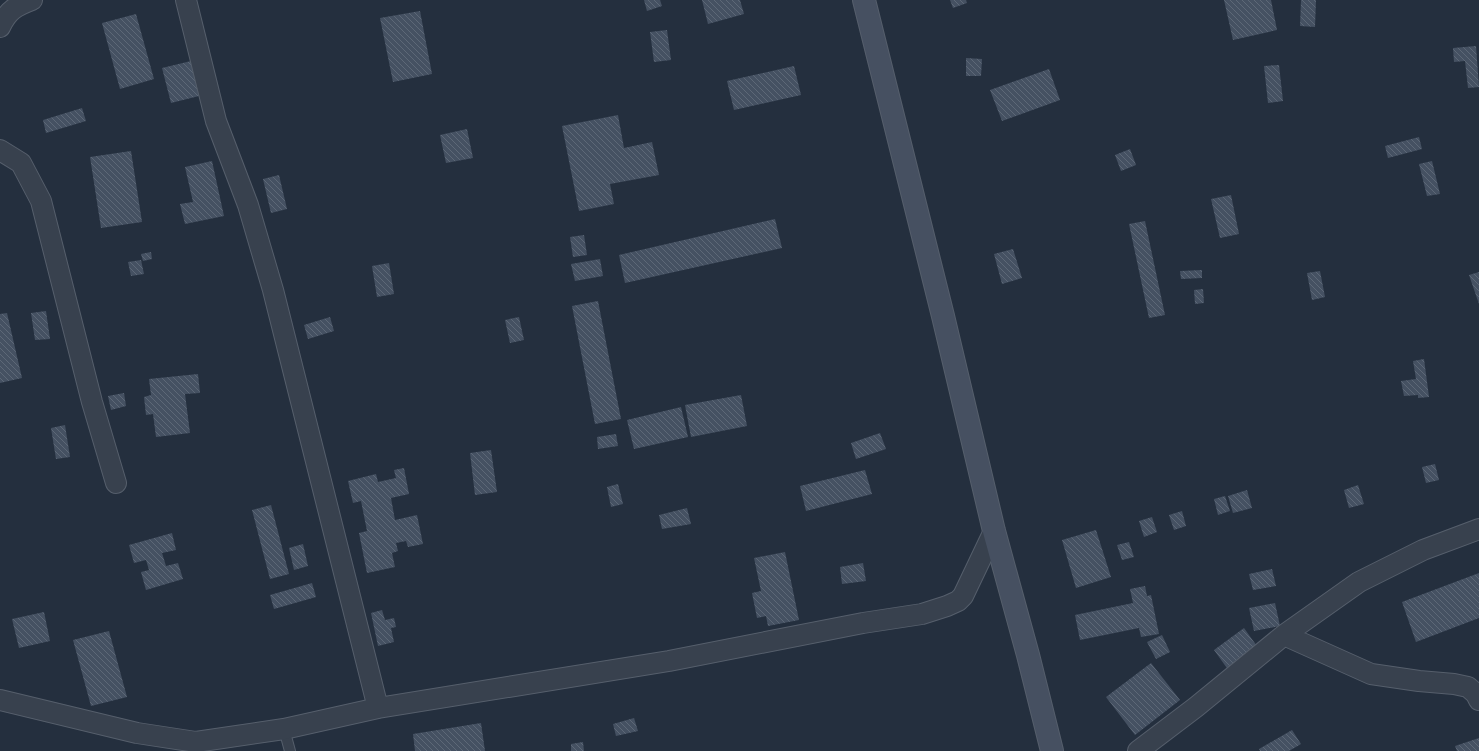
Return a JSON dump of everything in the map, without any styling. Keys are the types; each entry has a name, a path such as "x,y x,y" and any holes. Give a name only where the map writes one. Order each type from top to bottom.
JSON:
{"main road":[{"path":"864,0 943,316 994,530 1052,751"}],"street":[{"path":"0,27 4,18 14,7 32,0"},
{"path":"186,0 216,120 248,205 273,290 378,708"},
{"path":"0,150 21,163 41,201 92,402 116,483"},
{"path":"1138,751 1196,707 1284,635 1359,582 1423,550 1479,529"},
{"path":"0,700 137,733 196,742 284,730 378,708 669,661 863,623 922,614 947,606 958,601 963,596 994,530"},
{"path":"1284,635 1371,674 1468,687 1476,694 1479,700"}],"lane":[{"path":"284,730 290,751"}],"building":[{"path":"644,0 660,0 662,6 647,11"},
{"path":"702,0 740,0 744,14 708,24"},
{"path":"950,0 966,0 967,3 953,8"},
{"path":"1224,0 1271,0 1277,30 1233,40"},
{"path":"1301,0 1316,0 1315,27 1300,26"},
{"path":"420,11 432,74 393,82 380,18"},
{"path":"136,14 154,79 120,89 102,23"},
{"path":"667,30 671,60 654,62 650,32"},
{"path":"1476,46 1479,87 1468,88 1465,61 1454,62 1453,48"},
{"path":"966,58 982,59 981,76 966,76"},
{"path":"191,61 199,96 171,103 162,68"},
{"path":"1279,65 1283,101 1268,103 1264,66"},
{"path":"794,66 801,95 734,110 727,81"},
{"path":"1049,69 1060,100 1002,121 990,90"},
{"path":"82,108 86,121 46,133 43,120"},
{"path":"618,115 624,148 652,142 659,175 610,184 614,204 579,211 562,126"},
{"path":"467,129 473,158 446,163 440,135"},
{"path":"1419,137 1422,149 1388,158 1385,146"},
{"path":"1130,149 1136,165 1121,171 1115,155"},
{"path":"131,151 142,222 101,228 90,157"},
{"path":"212,161 224,216 185,224 180,204 193,202 185,167"},
{"path":"1432,161 1440,194 1427,196 1419,164"},
{"path":"279,175 287,209 271,213 263,179"},
{"path":"1231,195 1239,234 1220,238 1211,199"},
{"path":"775,219 782,248 625,283 619,255"},
{"path":"1145,221 1165,315 1149,318 1129,224"},
{"path":"584,235 587,255 573,257 570,237"},
{"path":"1013,249 1022,278 1002,284 994,254"},
{"path":"151,252 152,259 143,261 141,254"},
{"path":"600,259 603,276 575,281 571,264"},
{"path":"141,260 144,274 131,276 128,262"},
{"path":"389,263 394,294 377,297 372,266"},
{"path":"1202,270 1202,278 1181,279 1180,271"},
{"path":"1320,271 1325,297 1312,300 1307,273"},
{"path":"1479,272 1479,304 1469,275"},
{"path":"1203,289 1204,303 1195,304 1194,290"},
{"path":"598,301 621,419 595,424 572,306"},
{"path":"46,311 50,339 35,340 31,313"},
{"path":"7,313 22,378 0,383 0,314"},
{"path":"330,317 334,331 308,339 304,325"},
{"path":"519,317 524,340 510,343 505,320"},
{"path":"1424,359 1429,397 1418,398 1418,395 1404,396 1401,381 1416,379 1413,361"},
{"path":"198,374 200,393 185,394 190,433 156,437 153,414 146,415 144,397 151,395 149,379"},
{"path":"124,393 126,406 111,410 108,396"},
{"path":"741,395 747,426 691,437 685,405"},
{"path":"681,407 688,437 634,449 627,420"},
{"path":"65,425 70,457 56,459 51,428"},
{"path":"880,433 886,449 856,459 851,443"},
{"path":"616,434 618,446 598,449 597,437"},
{"path":"491,450 497,492 475,495 470,453"},
{"path":"1435,464 1439,480 1426,483 1422,467"},
{"path":"404,468 409,494 391,498 395,520 417,515 423,544 408,547 406,541 396,543 398,551 392,553 395,567 367,573 359,533 367,531 361,501 353,503 348,481 376,474 378,482 396,478 394,470"},
{"path":"865,470 872,494 806,511 800,486"},
{"path":"618,484 623,504 611,507 607,487"},
{"path":"1358,485 1364,504 1349,508 1344,490"},
{"path":"1247,490 1252,508 1233,513 1228,496"},
{"path":"1225,496 1230,511 1218,515 1214,499"},
{"path":"271,505 289,574 270,579 252,510"},
{"path":"687,508 691,524 662,529 659,515"},
{"path":"1182,511 1186,526 1174,530 1169,515"},
{"path":"1152,517 1157,532 1144,537 1139,521"},
{"path":"1096,530 1111,577 1076,588 1062,540"},
{"path":"172,533 176,550 162,553 166,566 178,563 183,579 146,590 141,572 149,570 146,560 134,563 129,545"},
{"path":"1129,542 1134,557 1122,560 1117,545"},
{"path":"303,544 308,566 294,570 289,548"},
{"path":"785,552 799,620 768,626 766,616 757,618 752,593 761,591 754,558"},
{"path":"863,563 866,581 842,584 840,567"},
{"path":"1272,569 1276,586 1253,590 1249,574"},
{"path":"1479,573 1479,618 1416,642 1402,602"},
{"path":"312,583 316,597 274,609 270,595"},
{"path":"1145,586 1147,596 1151,595 1159,634 1141,637 1139,628 1080,640 1075,615 1133,603 1130,589"},
{"path":"1275,603 1280,626 1254,631 1249,608"},
{"path":"382,610 385,620 394,618 396,627 391,628 394,642 378,646 371,613"},
{"path":"44,612 50,641 19,648 12,619"},
{"path":"1244,628 1259,649 1229,671 1214,650"},
{"path":"109,631 127,697 91,706 73,640"},
{"path":"1162,635 1170,652 1156,659 1147,642"},
{"path":"1151,663 1180,700 1135,735 1106,697"},
{"path":"634,718 638,731 616,736 613,724"},
{"path":"481,723 485,751 415,751 413,734"},
{"path":"1292,730 1301,744 1289,751 1260,751 1259,749"},
{"path":"1479,738 1479,751 1457,751 1455,746"},
{"path":"583,742 584,751 571,751 571,744"}]}
